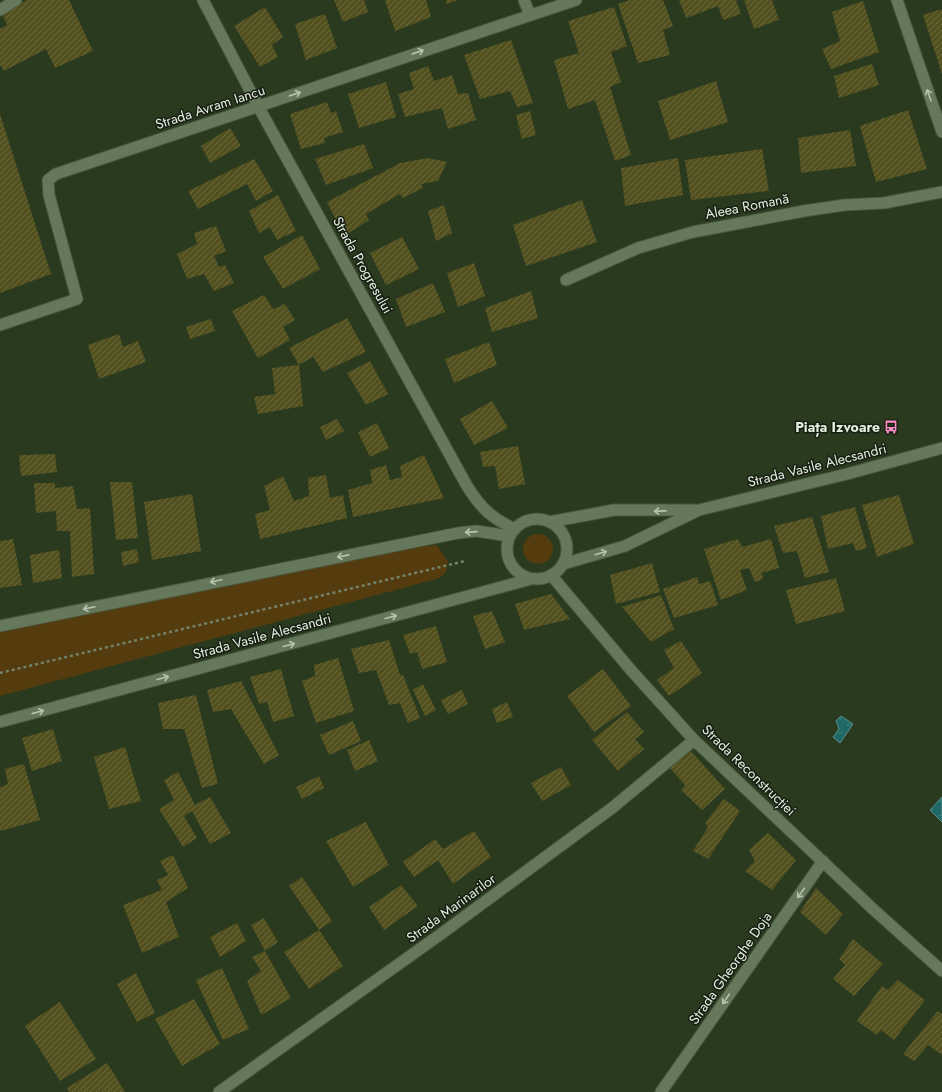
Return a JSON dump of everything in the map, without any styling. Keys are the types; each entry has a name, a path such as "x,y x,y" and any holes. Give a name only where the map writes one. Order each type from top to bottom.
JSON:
{"street":[{"path":"0,10 16,0"},
{"name":"Strada Progresului","path":"203,0 258,106 466,486 486,513 512,533"},
{"path":"524,0 530,15"},
{"name":"Strada Avram Iancu","path":"0,325 77,299 49,195 48,180 56,174 576,0"},
{"path":"897,0 942,132"},
{"name":"Aleea Romană","path":"566,280 638,248 693,232 804,211 844,205 884,203 942,192"},
{"name":"Strada Vasile Alecsandri","path":"563,564 625,546 699,510 846,474 942,448"},
{"name":"Strada Vasile Alecsandri","path":"549,522 614,510 699,510"},
{"path":"530,520 549,522 557,527 565,540 566,554 563,564 552,575 538,580 531,579 515,570 510,563 507,554 512,533 522,523 530,520"},
{"path":"0,626 458,533 476,531 512,533"},
{"name":"Strada Reconstrucției","path":"552,575 630,669 694,740 874,910 942,971"},
{"name":"Strada Vasile Alecsandri","path":"0,722 531,579"},
{"name":"Strada Marinarilor","path":"219,1092 492,897 612,808 694,740"},
{"name":"Strada Gheorghe Doja","path":"661,1092 823,861"}],"path":[{"path":"0,673 465,560"}],"shaded area":[{"path":"538,534 549,538 553,549 549,560 538,564 527,560 523,549 527,538"},
{"path":"437,545 448,561 446,572 440,578 0,696 0,630 424,546"}],"water":[{"path":"841,716 853,724 840,743 833,737 839,729 836,721"},
{"path":"942,797 942,822 930,810"}],"building":[{"path":"27,0 69,0 93,51 55,68 46,49 4,71 0,65 0,29 7,25 2,13"},
{"path":"334,0 364,0 368,12 343,22"},
{"path":"385,0 426,0 431,17 395,31"},
{"path":"446,0 458,0 447,4"},
{"path":"630,0 663,0 673,26 663,30 670,55 638,63 618,4"},
{"path":"679,0 736,0 741,14 723,20 718,6 686,18"},
{"path":"744,0 772,0 779,20 754,29"},
{"path":"863,1 879,52 831,69 822,49 840,41 832,12"},
{"path":"265,7 283,37 272,45 278,57 260,67 234,26"},
{"path":"614,7 627,46 611,52 621,82 610,87 631,155 615,161 595,100 568,109 554,60 579,53 568,21"},
{"path":"942,9 942,74 923,15"},
{"path":"325,14 337,48 306,60 295,24"},
{"path":"511,40 533,103 517,107 510,91 480,99 464,55"},
{"path":"872,64 879,85 839,98 834,76"},
{"path":"428,66 434,81 452,75 458,94 468,93 476,120 448,129 442,108 405,117 398,94 414,89 409,73"},
{"path":"716,81 728,122 670,140 658,101"},
{"path":"386,82 396,117 359,128 348,94"},
{"path":"327,102 331,113 336,111 343,132 324,138 325,143 301,149 290,114"},
{"path":"908,110 927,169 876,182 860,126"},
{"path":"530,111 536,135 522,139 516,115"},
{"path":"0,114 51,274 0,293"},
{"path":"230,128 241,146 210,163 201,146"},
{"path":"850,130 856,166 801,173 798,138"},
{"path":"364,144 373,168 326,185 315,159"},
{"path":"762,149 769,191 691,200 685,160"},
{"path":"428,158 447,162 438,181 421,184 423,188 403,198 400,194 366,214 369,220 344,236 327,202 400,163"},
{"path":"678,158 683,195 625,206 621,168"},
{"path":"254,159 273,191 256,201 247,184 198,209 188,191"},
{"path":"278,195 296,231 277,240 270,227 259,233 249,211"},
{"path":"582,200 597,242 526,266 513,225"},
{"path":"444,205 452,233 436,241 428,211"},
{"path":"216,226 226,251 214,256 219,267 225,265 234,283 214,291 204,274 187,279 177,254 197,244 194,233"},
{"path":"302,235 320,269 283,289 263,257"},
{"path":"402,237 419,269 386,285 370,253"},
{"path":"474,263 485,296 458,307 447,273"},
{"path":"433,283 445,312 406,327 396,299"},
{"path":"531,291 538,318 492,332 485,308"},
{"path":"264,295 273,309 285,304 295,320 283,327 290,340 258,358 232,311"},
{"path":"347,318 366,352 323,372 313,357 299,365 289,348"},
{"path":"211,319 215,331 190,339 186,327"},
{"path":"119,334 123,347 138,341 146,362 99,379 88,345"},
{"path":"489,342 497,365 454,383 445,359"},
{"path":"370,361 388,394 366,405 347,373"},
{"path":"299,365 303,406 258,414 254,397 275,394 272,368"},
{"path":"492,401 508,428 474,445 460,419"},
{"path":"337,419 344,431 326,440 320,427"},
{"path":"377,423 389,448 370,457 358,432"},
{"path":"518,446 525,484 499,489 495,466 483,467 480,452"},
{"path":"55,454 57,472 21,476 19,455"},
{"path":"424,455 444,498 353,517 348,490 372,483 370,470 386,465 390,480 402,477 400,466"},
{"path":"326,475 330,498 343,495 347,518 260,539 255,514 270,510 264,486 283,476 294,501 309,496 308,478"},
{"path":"110,482 132,482 138,538 116,540"},
{"path":"34,483 55,483 55,488 73,486 77,509 90,508 94,574 72,577 70,531 57,531 56,511 36,513"},
{"path":"192,494 201,551 152,560 144,502"},
{"path":"899,495 914,544 877,557 862,505"},
{"path":"855,507 867,548 856,551 853,543 828,549 821,516"},
{"path":"812,517 829,572 805,578 797,551 783,553 774,526"},
{"path":"13,539 22,585 0,588 0,541"},
{"path":"738,539 742,547 771,539 779,568 762,573 763,579 755,582 749,568 740,570 747,590 721,600 704,549"},
{"path":"137,549 139,562 123,566 121,552"},
{"path":"59,550 62,578 33,583 30,555"},
{"path":"652,563 660,592 616,604 610,575"},
{"path":"697,577 699,584 710,581 718,605 674,618 663,589"},
{"path":"836,578 845,611 796,624 786,590"},
{"path":"551,594 570,619 524,630 515,604"},
{"path":"661,595 674,629 651,642 622,607"},
{"path":"492,611 505,642 485,649 473,616"},
{"path":"436,626 447,662 422,669 417,652 410,654 403,635"},
{"path":"389,640 400,675 403,675 420,718 408,723 400,703 389,705 376,670 359,673 351,649"},
{"path":"681,641 702,673 669,696 657,680 674,668 664,650"},
{"path":"338,658 354,711 316,723 302,681 315,676 314,665"},
{"path":"281,669 294,716 273,722 267,702 259,704 250,677"},
{"path":"603,669 631,706 594,732 567,696"},
{"path":"241,681 279,755 264,764 231,709 213,712 207,690"},
{"path":"423,684 436,710 425,716 413,690"},
{"path":"462,690 468,704 448,714 441,700"},
{"path":"196,695 218,784 202,788 184,729 163,729 158,703"},
{"path":"507,702 513,717 497,723 492,709"},
{"path":"627,712 644,732 635,739 644,749 618,771 592,740"},
{"path":"353,721 361,741 329,755 320,735"},
{"path":"53,729 62,761 32,771 22,738"},
{"path":"369,740 378,761 355,771 347,750"},
{"path":"125,747 141,801 109,809 94,757"},
{"path":"689,749 725,789 702,810 681,790 685,785 670,768"},
{"path":"24,764 40,820 0,831 0,787 8,784 5,769"},
{"path":"561,767 571,785 542,801 531,783"},
{"path":"178,772 195,805 210,797 231,833 210,844 192,811 184,816 197,838 183,847 159,809 174,800 164,780"},
{"path":"319,776 324,788 302,799 296,787"},
{"path":"724,799 740,811 708,859 693,851 708,827 705,823"},
{"path":"366,822 389,865 353,887 326,841"},
{"path":"474,831 491,857 453,884 438,860 414,877 403,862 435,839 443,849"},
{"path":"768,833 796,860 772,890 745,871 755,861 749,850"},
{"path":"173,855 188,888 166,902 179,937 142,953 123,905 162,890 157,880 168,875 160,861"},
{"path":"302,877 332,921 319,930 289,886"},
{"path":"401,885 418,906 384,930 369,907"},
{"path":"816,888 843,914 826,935 800,912"},
{"path":"264,918 278,942 265,951 251,925"},
{"path":"237,923 246,941 220,957 210,937"},
{"path":"319,930 343,966 309,989 284,952"},
{"path":"853,939 883,964 854,996 833,979 845,965 839,959"},
{"path":"265,951 291,998 261,1015 247,981 261,971 252,957"},
{"path":"222,968 249,1029 223,1040 196,980"},
{"path":"136,973 155,1013 137,1022 117,984"},
{"path":"898,980 925,1000 894,1040 881,1030 877,1035 857,1021 882,986 888,990"},
{"path":"194,999 220,1044 182,1066 155,1019"},
{"path":"60,1002 96,1059 60,1081 25,1026"},
{"path":"938,1011 942,1014 942,1055 928,1045 914,1061 903,1054"},
{"path":"107,1063 125,1092 69,1092 67,1088"}],"place":[{"name":"Piața Izvoare","path":"891,427"}]}
